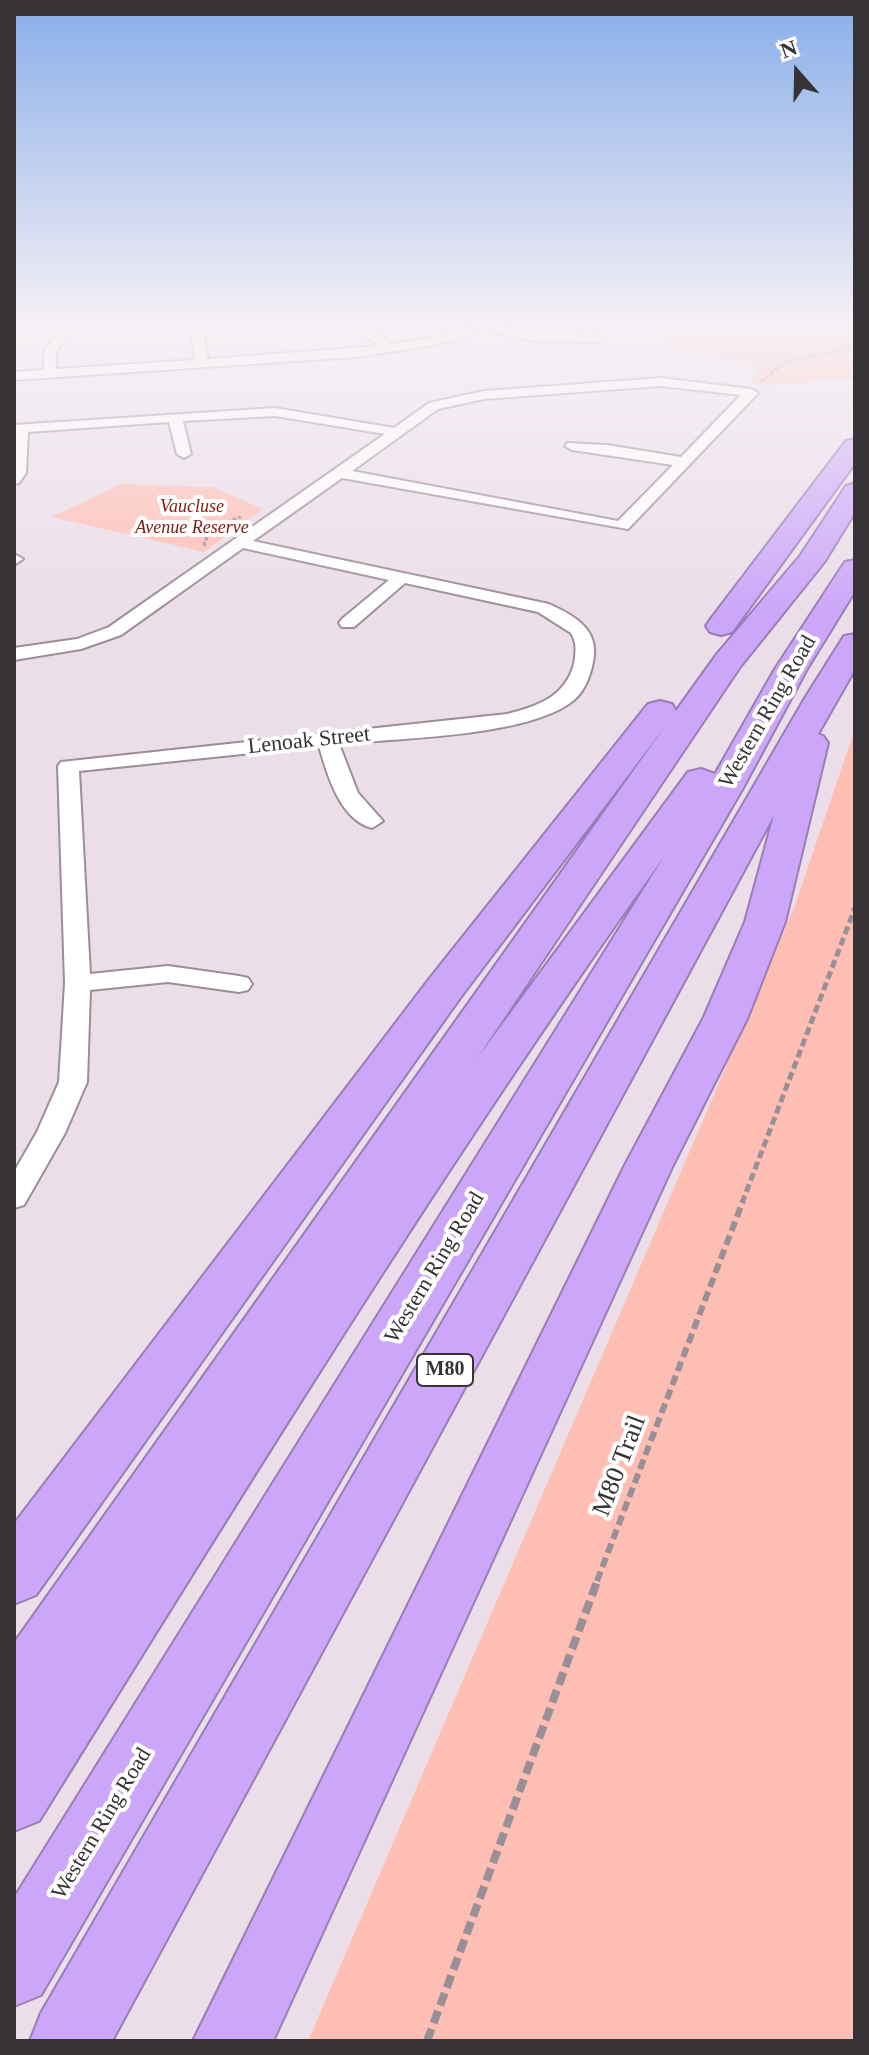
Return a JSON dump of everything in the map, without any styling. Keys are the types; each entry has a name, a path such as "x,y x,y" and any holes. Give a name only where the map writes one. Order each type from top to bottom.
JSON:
{"highway":[{"path":"14,1700 258,1340 728,661 811,561 852,466"},
{"path":"14,1574 445,988 852,466"},
{"name":"Western Ring Road","path":"69,2041 806,684 855,568"},
{"name":"Western Ring Road","path":"14,1968 725,788 806,684 855,643"},
{"path":"14,1796 289,1368 594,925 749,716 806,684"},
{"path":"232,2041 649,1165 725,1019 765,922 793,823 806,684"}],"street":[{"path":"14,480 19,473 17,429 124,421"},
{"path":"176,421 184,454"},
{"path":"328,421 395,432"},
{"path":"14,654 81,644 115,631 412,421"},
{"path":"339,473 622,526 724,421"},
{"path":"572,446 684,462"},
{"name":"Lenoak Street","path":"14,1197 51,1133 73,1082 78,983 68,766 515,717 546,708 567,697 573,689 585,647 579,630 565,618 514,601 240,543"},
{"path":"348,623 401,578"},
{"path":"327,739 344,791 352,804 372,821"},
{"path":"78,983 168,974 239,984"}],"path":[{"path":"197,524 250,515"},
{"path":"205,525 211,533 203,544 210,548"},
{"name":"M80 Trail","path":"427,2041 550,1704 855,908"}],"green space":[{"name":"Vaucluse Avenue Reserve","path":"120,484 213,487 263,509 204,552 52,517"},
{"path":"855,729 855,2041 308,2041 794,908"}]}
